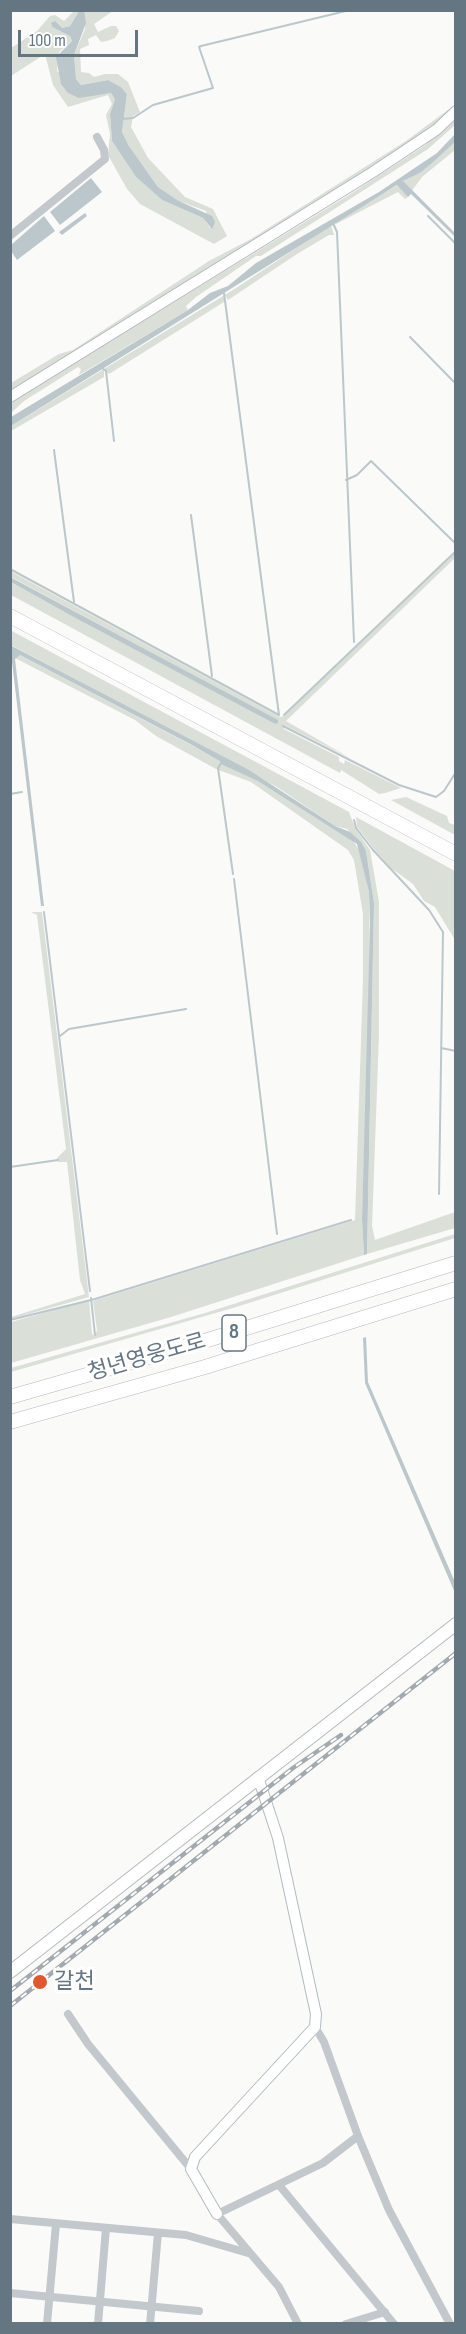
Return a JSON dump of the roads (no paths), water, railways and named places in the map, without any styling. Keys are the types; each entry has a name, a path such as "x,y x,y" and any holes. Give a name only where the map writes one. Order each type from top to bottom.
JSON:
{"highway":[{"path":"10,616 456,854"},
{"name":"청년영웅도로","path":"10,1397 261,1324 456,1263"},
{"name":"청년영웅도로","path":"10,1422 237,1357 456,1289"}],"main road":[{"path":"10,1972 456,1624"}],"street":[{"path":"10,397 373,172 436,130 456,111"},
{"path":"10,237 105,159 104,150 97,137"},
{"path":"258,1777 278,1838 316,2014 315,2026 324,2042 358,2136 389,2210 450,2324"},
{"path":"68,2014 96,2053 191,2169 217,2214 279,2287 298,2324"},
{"path":"191,2169 195,2157 315,2026"},
{"path":"217,2214 323,2163 358,2136"},
{"path":"279,2185 394,2324"},
{"path":"10,2219 186,2235 248,2253"},
{"path":"47,2324 56,2224"},
{"path":"98,2324 106,2228"},
{"path":"150,2324 158,2233"},
{"path":"10,2293 199,2311"},
{"path":"346,2324 385,2312"}],"waterway":[{"path":"122,119 133,118 153,105 213,88 199,47 201,46 350,10"},
{"path":"428,216 456,244"},
{"path":"333,223 337,232 354,642"},
{"path":"224,293 279,715"},
{"path":"410,337 456,384"},
{"path":"102,368 106,371 114,441"},
{"path":"54,450 74,602"},
{"path":"346,480 357,475 371,461 456,544"},
{"path":"191,515 212,676"},
{"path":"284,715 456,551"},
{"path":"10,569 279,715"},
{"path":"283,726 399,785 436,797 444,791 456,772"},
{"path":"222,762 218,768 233,874"},
{"path":"10,794 22,792"},
{"path":"354,820 356,828 373,850 429,910 443,932 439,1194"},
{"path":"234,879 277,1234"},
{"path":"44,912 90,1291"},
{"path":"60,1036 69,1029 186,1009"},
{"path":"441,1048 456,1051"},
{"path":"10,1167 58,1160"},
{"path":"10,1320 95,1299 351,1220"},
{"path":"91,1298 95,1335"}],"railway":[{"path":"10,2006 456,1653"},
{"path":"10,1991 293,1768 341,1735"}],"place":[{"name":"갈천","path":"40,1982"}]}
